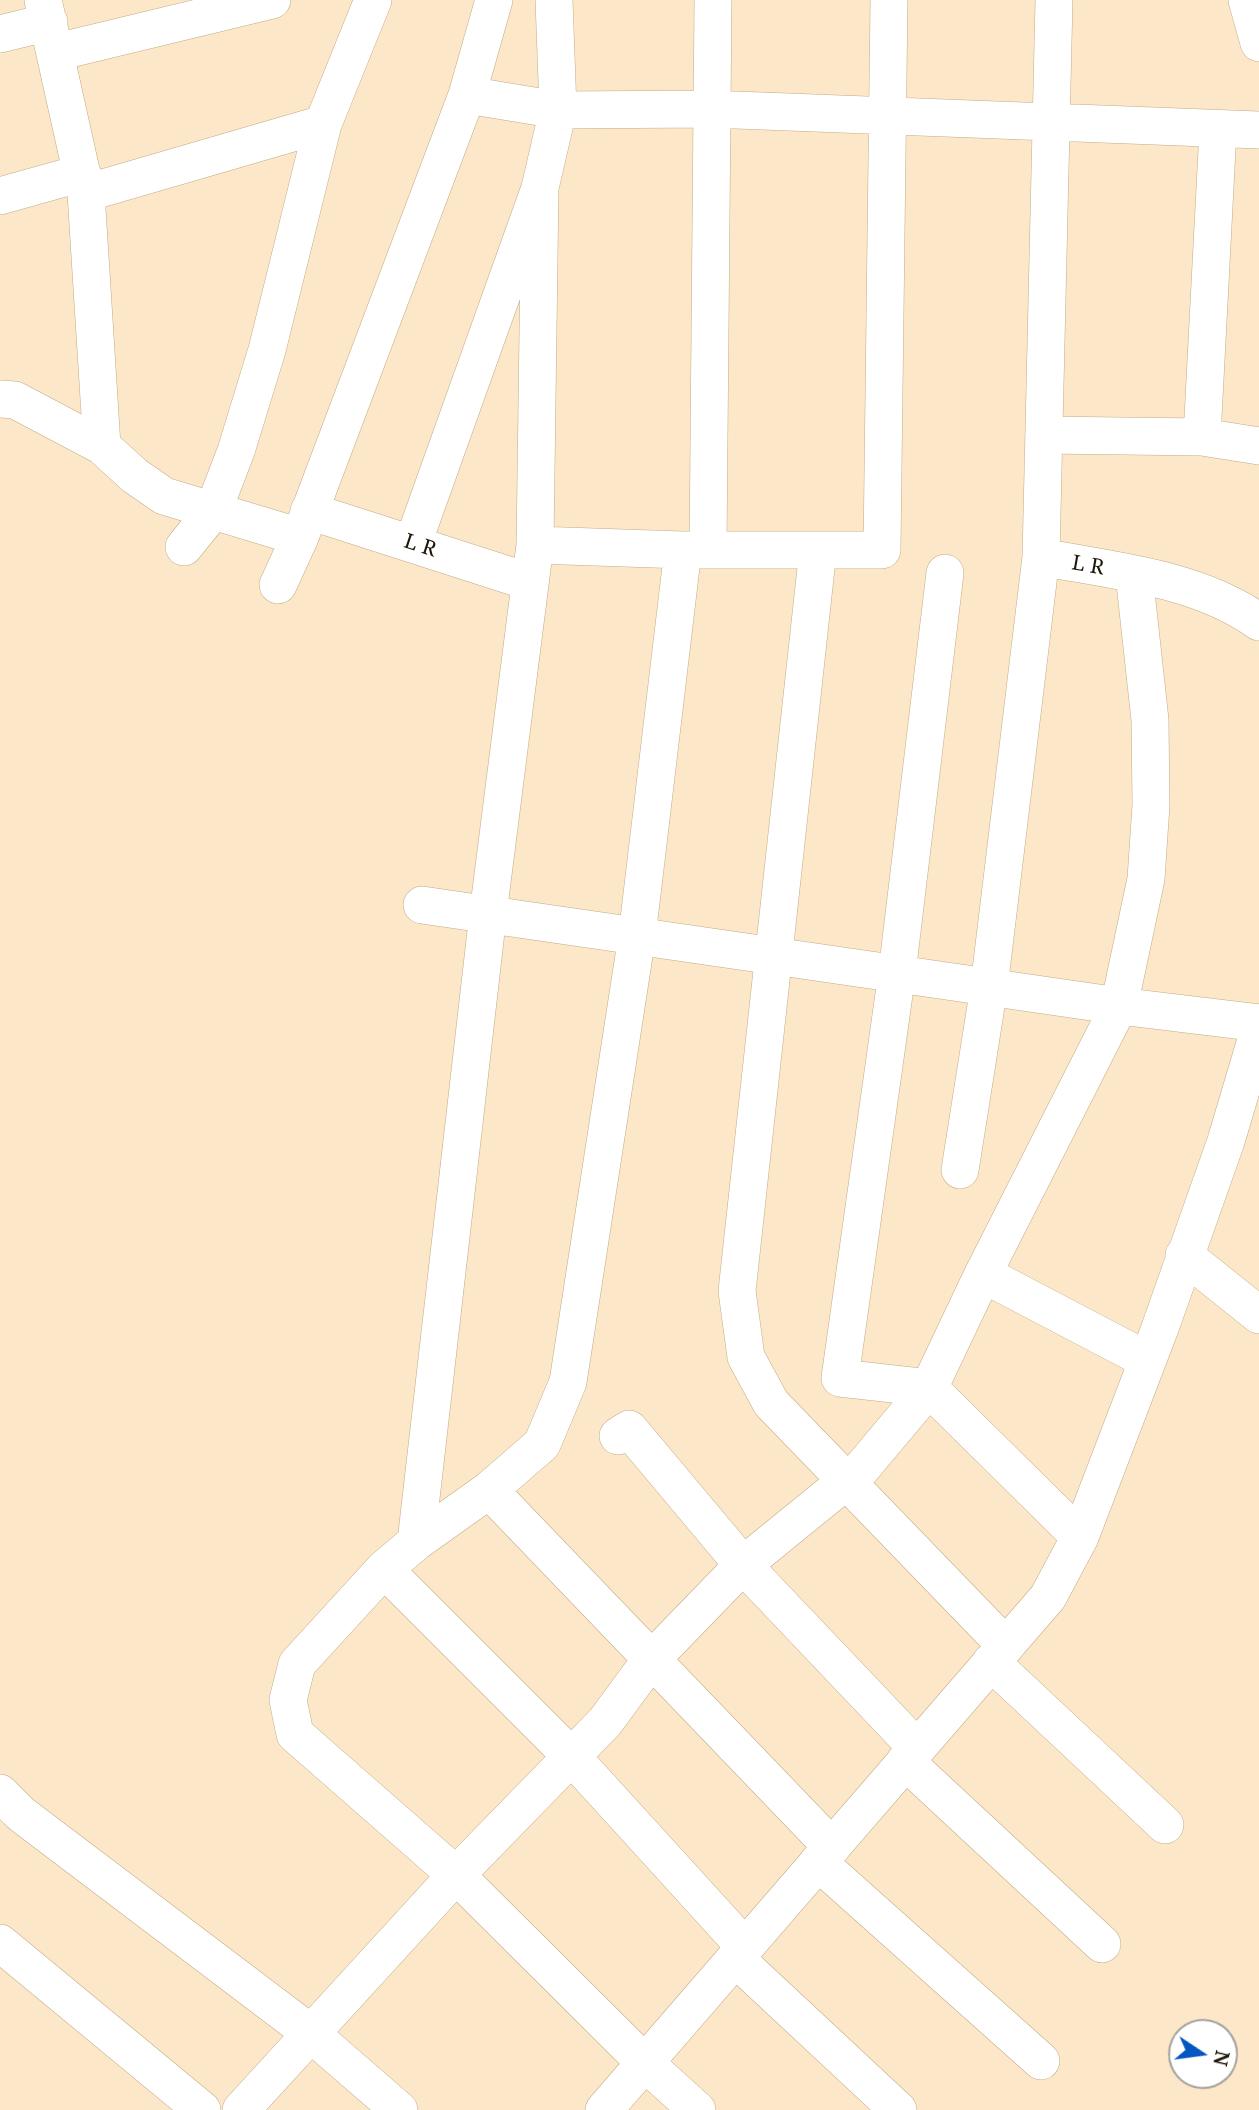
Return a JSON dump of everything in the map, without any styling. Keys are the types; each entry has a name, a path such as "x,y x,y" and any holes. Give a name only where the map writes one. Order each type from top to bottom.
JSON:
{"street":[{"path":"0,34 49,24 272,0"},
{"path":"184,547 213,512 236,451 267,350 323,124 373,0"},
{"path":"278,585 304,524 467,95 494,0"},
{"path":"413,543 540,188 558,110 554,0"},
{"path":"698,2110 645,2063 456,1875 295,1734 288,1700 296,1664 384,1569 416,1542 489,1490 541,1444 568,1382 695,550 713,0"},
{"path":"535,545 695,550 882,550 889,0"},
{"path":"960,1170 989,987 1041,557 1054,0"},
{"path":"1247,0 1259,43"},
{"path":"49,24 84,183 102,446"},
{"path":"467,95 558,110 710,108 1259,130"},
{"path":"0,196 84,183 323,124"},
{"path":"1202,437 1218,130"},
{"path":"416,1542 488,914 535,545 540,188"},
{"name":"L R","path":"0,399 15,400 102,446 135,476 164,496 213,512 413,543 530,582"},
{"path":"1045,435 1202,437 1259,446"},
{"path":"818,550 737,1291 746,1357 771,1404 848,1480 998,1654 1164,1825"},
{"name":"L R","path":"1041,557 1134,575 1236,605 1259,622"},
{"path":"945,573 897,973 840,1378 929,1388 1080,1537"},
{"path":"241,2110 309,2032 456,1875 605,1722 650,1661 743,1565 861,1469 929,1388 983,1274 1119,1006 1146,879 1151,805 1150,720 1134,575"},
{"path":"422,905 1119,1006 1259,1023"},
{"path":"604,2110 1048,1597 1080,1537 1147,1360 1226,1141 1259,1030"},
{"path":"1184,1255 1259,1315"},
{"path":"983,1274 1147,1360"},
{"path":"618,1436 629,1429 743,1565 911,1755 1102,1944"},
{"path":"489,1490 650,1661 825,1854 1041,2061"},
{"path":"384,1569 572,1757 740,1952 898,2110"},
{"path":"0,1793 21,1814 309,2032 399,2110"},
{"path":"0,1943 202,2110"}]}
